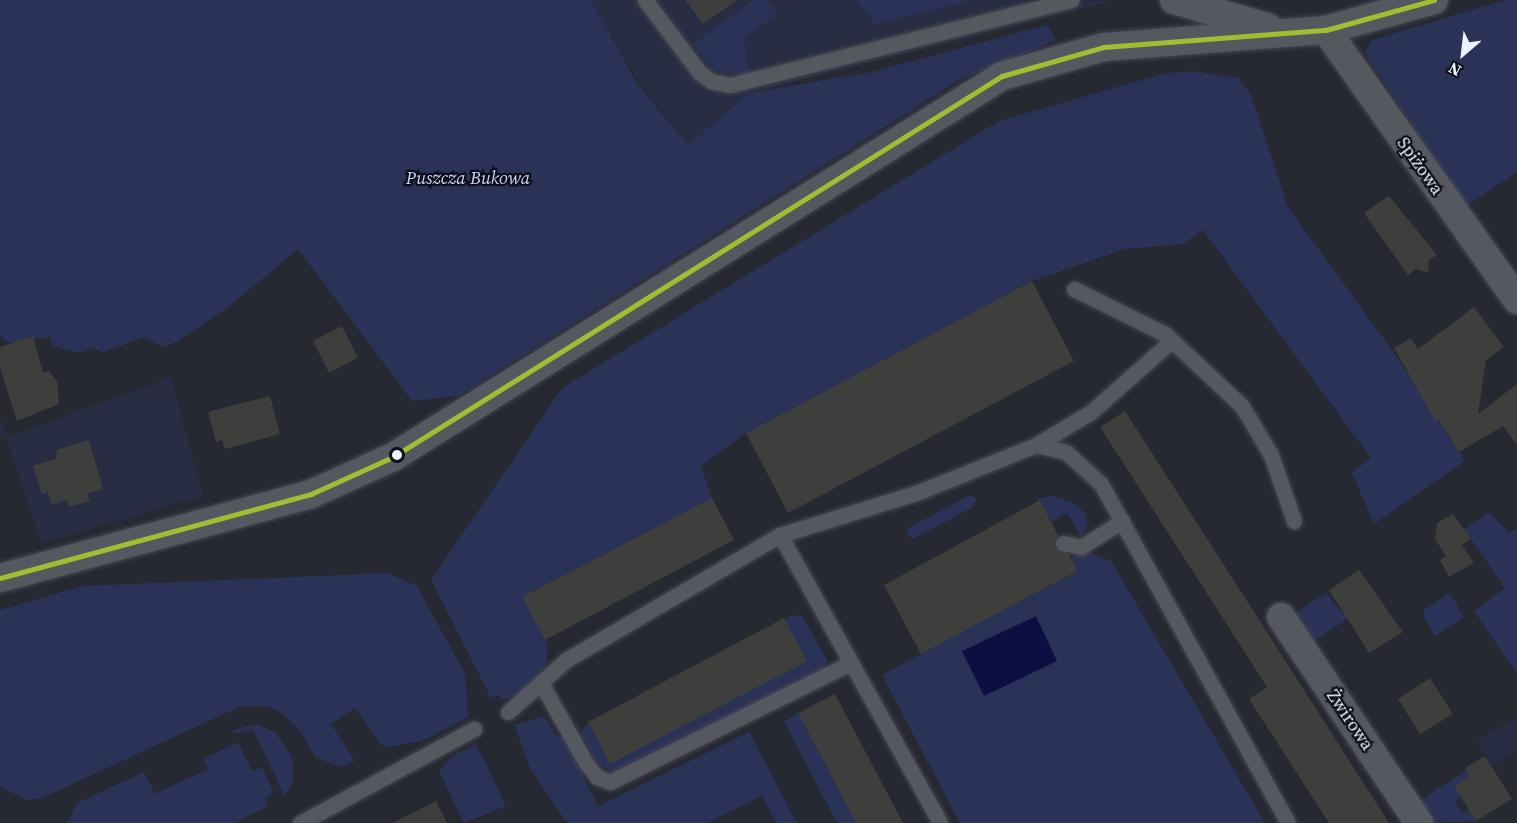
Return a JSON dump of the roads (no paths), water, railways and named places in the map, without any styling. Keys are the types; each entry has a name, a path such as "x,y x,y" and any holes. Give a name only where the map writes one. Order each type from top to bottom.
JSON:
{"street":[{"path":"1174,0 1267,27 1326,30"},
{"path":"0,578 311,494 393,457 1002,76 1104,47 1326,30 1434,0"},
{"name":"Spiżowa","path":"1326,30 1517,300"},
{"name":"Żwirowa","path":"1281,617 1419,823"}],"lane":[{"path":"645,0 700,73 711,81 730,85 1072,0"},
{"path":"1074,289 1123,309 1172,340 1242,406 1272,455 1294,521"},
{"path":"508,712 542,685 566,660 780,535 916,493 1036,444 1091,412 1172,340"},
{"path":"1036,444 1053,446 1084,466 1101,484 1288,823"},
{"path":"1063,543 1081,547 1122,521"},
{"path":"780,535 940,823"},
{"path":"542,685 586,763 597,777 610,782 851,663"},
{"path":"300,823 474,729"}],"park label":[{"name":"Puszcza Bukowa","path":"468,178"}]}
